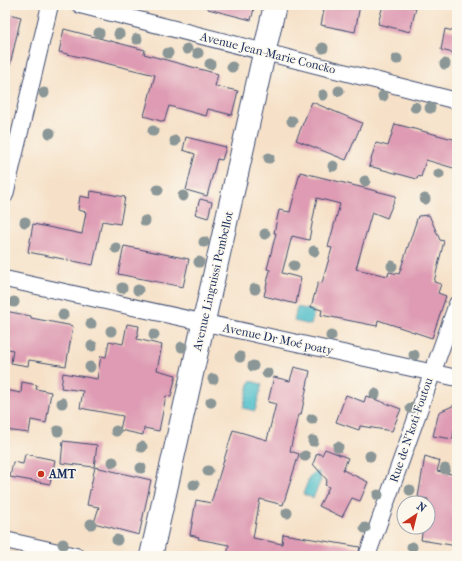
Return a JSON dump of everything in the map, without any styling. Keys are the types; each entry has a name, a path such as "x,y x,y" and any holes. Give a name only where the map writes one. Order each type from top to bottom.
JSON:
{"street":[{"path":"5,195 50,5"},
{"name":"Avenue Jean-Marie Concko","path":"80,5 457,101"},
{"name":"Avenue Linguissi Pembellot","path":"151,556 275,5"},
{"name":"Avenue Dr Moé poaty","path":"5,280 203,324 432,371 457,378"},
{"name":"Rue de N'koti-Foutou","path":"367,556 457,304"},
{"path":"5,540 76,556"}],"water":[{"path":"297,307 314,311 311,325 294,321"},
{"path":"250,381 262,384 255,411 243,408"},
{"path":"318,471 321,480 313,498 303,494 310,476"}],"building":[{"path":"208,5 255,5 251,20 208,9"},
{"path":"325,5 360,5 355,32 321,25"},
{"path":"383,5 402,5 416,8 410,32 378,24"},
{"path":"5,13 21,17 10,65 5,64"},
{"path":"64,29 145,50 144,54 218,74 215,86 238,91 232,115 208,109 206,116 169,106 164,122 144,116 155,75 59,52"},
{"path":"445,29 457,32 457,54 441,50"},
{"path":"312,102 362,123 346,160 296,140"},
{"path":"395,124 457,140 457,169 426,160 421,177 418,176 417,179 369,166 376,143 388,146"},
{"path":"186,137 226,147 222,160 217,159 207,196 186,190 195,154 183,150"},
{"path":"300,172 396,196 387,218 372,212 356,269 388,276 389,272 399,274 418,216 429,215 440,240 444,241 434,282 441,284 438,293 446,296 432,338 378,320 377,326 321,315 322,310 311,307 318,282 322,283 332,248 328,247 340,204 317,198 309,240 292,236 282,273 301,278 296,304 264,296 270,270 267,269 276,233 274,233 279,210 290,212"},
{"path":"91,191 125,197 120,224 102,221 93,265 28,252 33,224 82,234 86,212 78,210 80,196 90,198"},
{"path":"200,199 212,202 208,218 195,214"},
{"path":"124,246 189,259 183,287 118,274"},
{"path":"5,311 31,316 31,318 73,326 66,366 29,360 28,366 11,363 13,350 5,348"},
{"path":"127,324 139,326 137,339 162,345 157,370 176,375 171,397 166,396 159,431 144,428 143,435 120,430 123,416 80,408 83,391 61,388 63,373 97,379 101,356 106,357 109,341 123,344"},
{"path":"294,367 310,371 301,415 298,415 290,451 299,454 283,505 260,499 253,538 282,544 283,534 360,547 358,556 227,556 229,545 198,539 199,537 190,535 196,500 211,503 233,430 267,440 276,404 268,402 274,377 290,381"},
{"path":"22,382 37,385 36,389 51,392 46,423 31,420 29,433 5,430 5,390 21,393"},
{"path":"346,395 364,402 366,396 401,409 392,431 360,426 359,430 336,422"},
{"path":"457,404 457,430 454,430 453,439 433,436 439,412"},
{"path":"63,441 97,445 94,467 61,463"},
{"path":"325,449 348,458 343,470 368,482 360,501 352,498 342,517 319,506 329,487 325,485 327,480 313,464 317,453 322,455"},
{"path":"25,454 55,460 50,484 10,477 13,462 23,464"},
{"path":"425,456 440,461 437,471 456,475 454,486 457,486 457,546 421,540 422,535 436,535 436,495 418,495"},
{"path":"95,467 151,480 139,535 94,523 99,507 87,505"}],"place":[{"name":"AMT","path":"41,474"}]}
